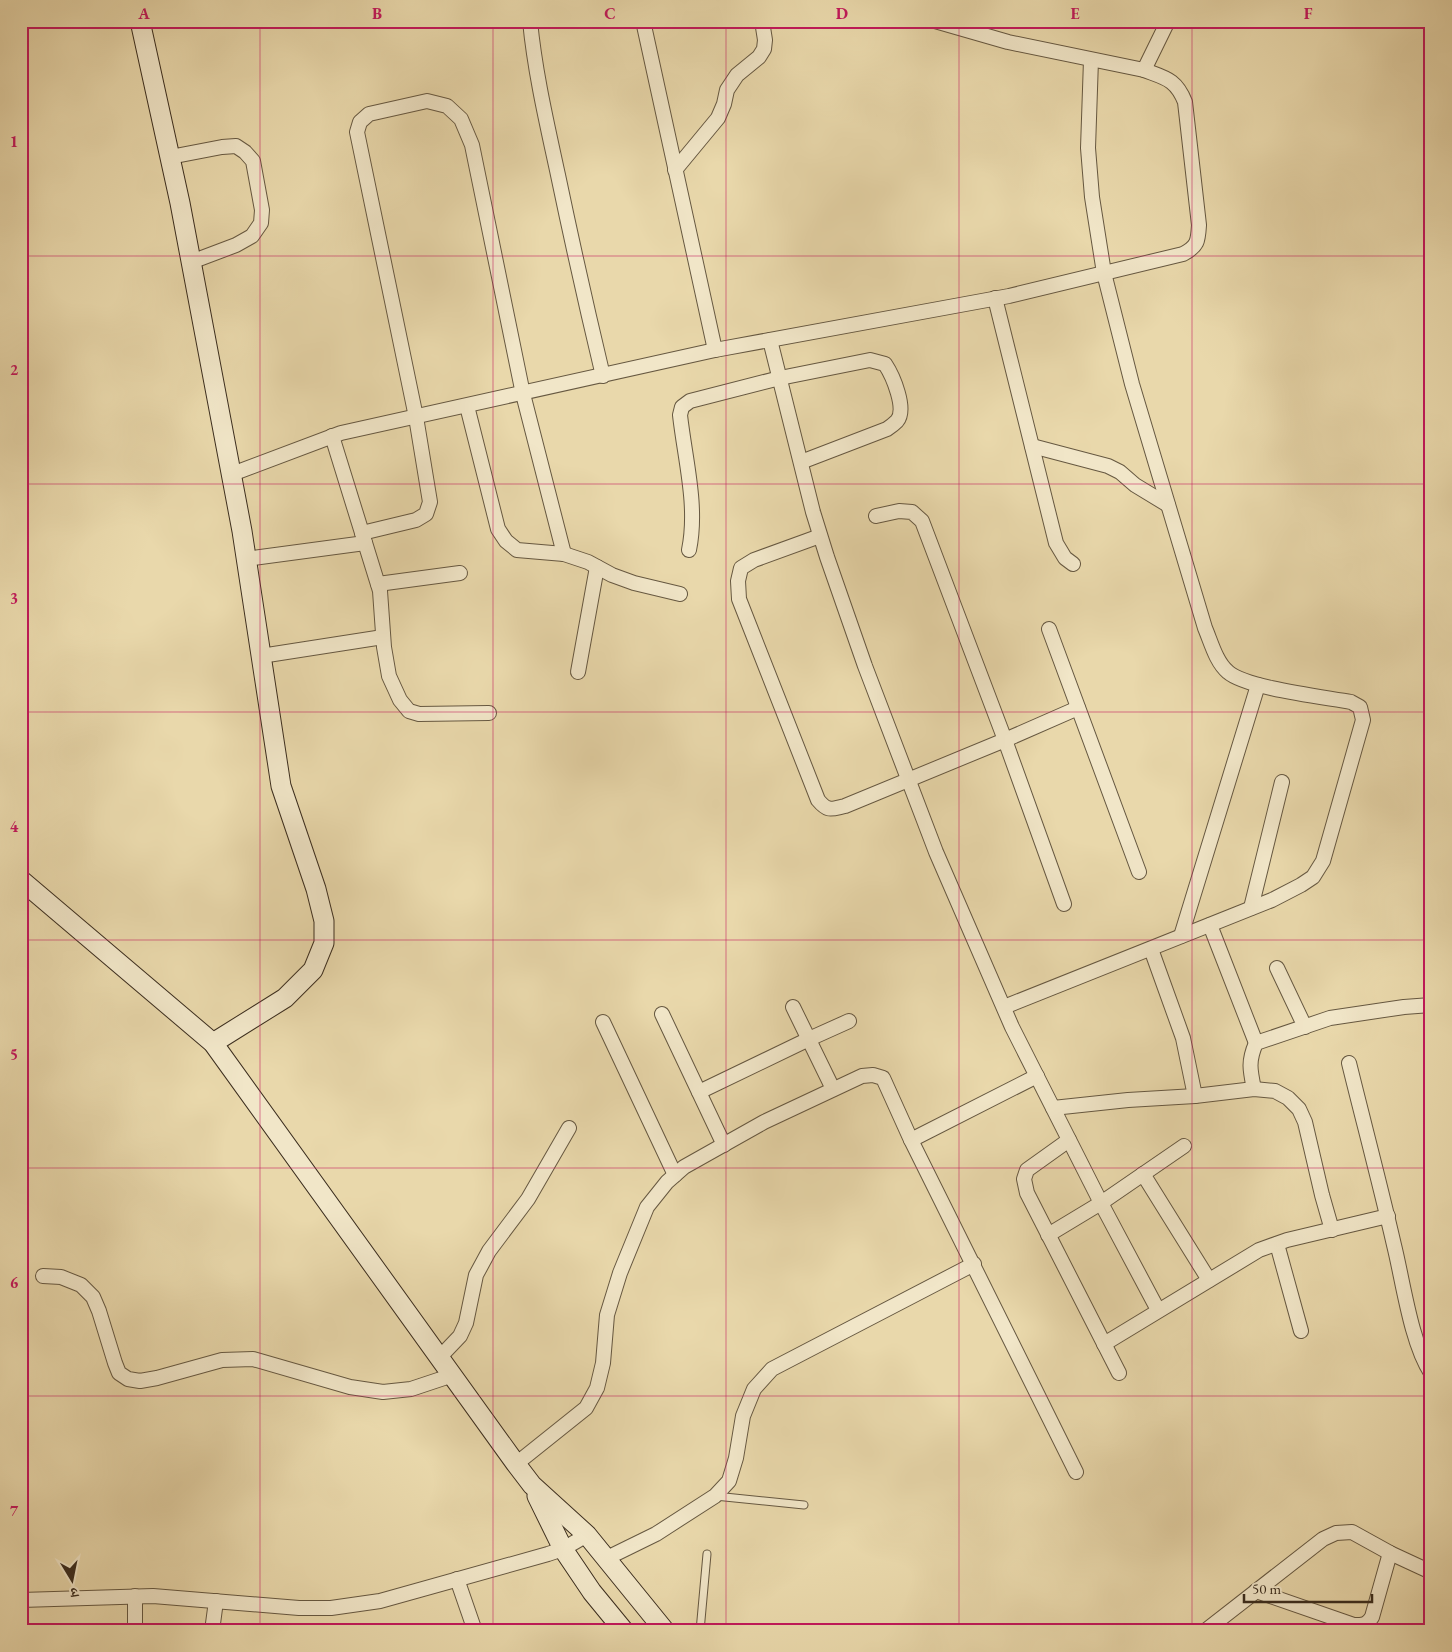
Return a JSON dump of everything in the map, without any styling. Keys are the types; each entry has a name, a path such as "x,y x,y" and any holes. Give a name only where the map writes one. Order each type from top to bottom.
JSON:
{"street":[{"path":"140,21 170,157 232,474 281,786 316,889 324,921 324,943 313,970 285,998 213,1042"},
{"path":"530,21 540,91 603,376"},
{"path":"643,21 716,350"},
{"path":"675,170 718,118 727,90 737,75 759,57 764,49 765,40 762,21"},
{"path":"232,474 332,436 716,350 994,298 1183,254 1192,249 1198,241 1199,225 1192,179 1185,102 1181,90 1172,81 1144,70 1008,42 935,21"},
{"path":"1144,70 1168,21"},
{"path":"1004,1007 1251,908 1301,886 1313,877 1322,861 1363,720 1360,707 1351,702 1258,685 1226,672 1218,660 1205,628 1132,384 1104,273 1092,198 1088,148 1091,60"},
{"path":"246,559 364,538 416,520 426,514 430,502 416,417 357,132 360,122 369,114 427,101 447,106 461,119 472,144 524,394 564,554"},
{"path":"170,157 236,146 253,161 262,210 261,222 252,236 236,245 191,262"},
{"path":"994,298 1056,543 1065,558 1073,564"},
{"path":"770,340 820,536 865,666 936,852 1004,1007 1037,1076 1158,1310"},
{"path":"689,550 693,508 680,415 682,406 690,400 780,378 870,360 885,364 892,376 901,408 898,420 887,429 801,462"},
{"path":"467,406 498,529 506,541 517,550 564,554 588,562 612,575 634,583 680,594"},
{"path":"332,436 380,591 383,637 389,676 400,700 409,711 419,714 488,713"},
{"path":"1032,446 1108,466 1120,472 1135,485 1168,505"},
{"path":"876,516 899,511 912,512 922,521 1006,740 1064,904"},
{"path":"820,536 754,560 741,568 738,581 739,599 818,800 825,808 831,809 845,806 1006,740 1078,708"},
{"path":"578,672 598,567"},
{"path":"378,584 460,573"},
{"path":"1049,629 1139,872"},
{"path":"261,656 383,637"},
{"path":"1182,936 1258,685"},
{"path":"1251,908 1282,782"},
{"path":"21,880 213,1042 532,1485 587,1535 665,1631"},
{"path":"1210,925 1256,1043 1250,1060 1254,1089"},
{"path":"1151,949 1183,1038 1195,1096"},
{"path":"1276,968 1305,1027"},
{"path":"1256,1043 1330,1018 1431,1005"},
{"path":"793,1008 833,1089"},
{"path":"662,1014 724,1144"},
{"path":"699,1092 849,1021"},
{"path":"604,1022 675,1175"},
{"path":"1349,1063 1419,1348 1431,1373"},
{"path":"516,1464 586,1408 597,1388 603,1363 607,1315 620,1273 648,1207 667,1182 684,1167 764,1122 862,1076 873,1075 882,1078 1076,1472"},
{"path":"911,1140 1037,1076"},
{"path":"1053,1108 1254,1089 1275,1091 1288,1098 1299,1109 1305,1122 1332,1230"},
{"path":"440,1357 460,1336 463,1330 476,1275 489,1251 528,1199 569,1128"},
{"path":"1069,1140 1027,1170 1024,1179 1027,1193 1119,1373"},
{"path":"1048,1235 1101,1203 1184,1146"},
{"path":"1143,1174 1209,1280"},
{"path":"1104,1344 1259,1250 1388,1216"},
{"path":"1278,1244 1301,1332"},
{"path":"606,1559 656,1534 715,1496 729,1481 736,1458 742,1416 754,1389 772,1369 974,1264"},
{"path":"43,1276 61,1277 81,1285 93,1296 119,1373 128,1379 140,1381 157,1378 222,1360 254,1360 350,1387 383,1392 411,1389 453,1375"},
{"path":"532,1485 563,1549 592,1592 624,1631"},
{"path":"1205,1631 1323,1539 1336,1533 1352,1532 1390,1553 1431,1572"},
{"path":"21,1600 135,1596 299,1608 331,1608 380,1601 563,1549 587,1535"},
{"path":"1256,1590 1353,1628 1368,1623 1372,1617 1390,1553"},
{"path":"457,1579 475,1631"},
{"path":"135,1596 135,1631"},
{"path":"212,1631 216,1601"}],"lane":[{"path":"715,1496 804,1505"},
{"path":"700,1631 707,1554"}]}
